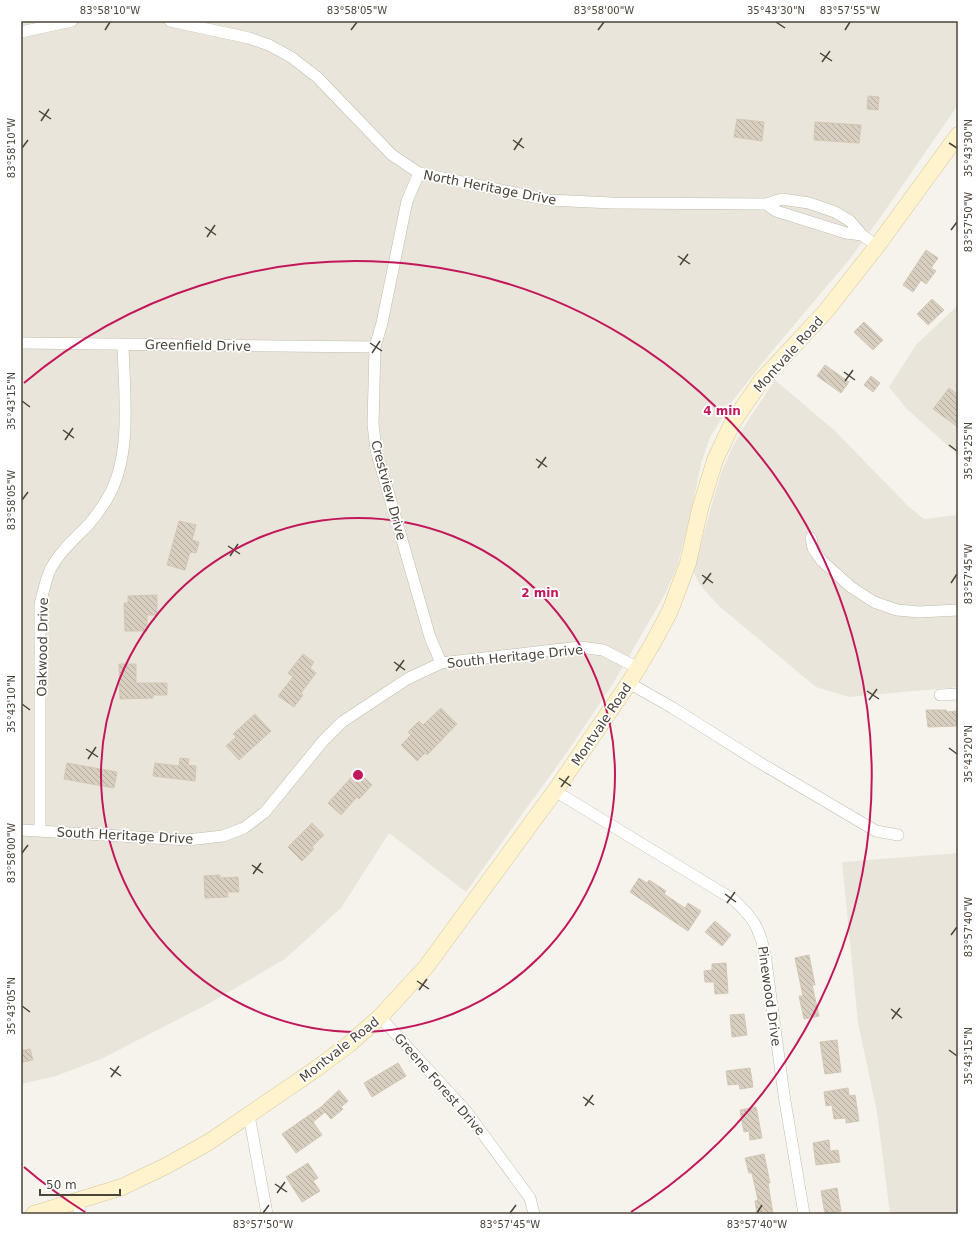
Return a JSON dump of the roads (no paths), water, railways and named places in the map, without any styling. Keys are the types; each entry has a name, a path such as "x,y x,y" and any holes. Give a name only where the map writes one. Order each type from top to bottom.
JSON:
{"main road":[{"name":"Montvale Road","path":"34,1214 79,1208 166,1166 208,1142 348,1045 380,1017 426,967 555,791 638,668 670,611 688,563 700,509 713,465 733,422 762,381 826,311 877,246 958,135"}],"street":[{"path":"21,32 72,21"},
{"name":"North Heritage Drive","path":"170,21 249,38 269,45 291,57 317,77 392,155 419,173 549,200 612,203 766,204 782,199 809,203 835,212 850,221 862,235 877,246"},
{"name":"Crestview Drive","path":"419,173 407,201 382,323 375,347 373,424 376,450 430,637 440,663"},
{"name":"North Heritage Drive","path":"766,204 776,211 846,233 862,235"},
{"name":"Greenfield Drive","path":"21,343 375,347"},
{"name":"Oakwood Drive","path":"40,831 40,605 44,586 50,570 57,558 90,522 107,499 116,480 122,453 125,419 123,344"},
{"path":"811,538 813,548 822,561 851,587 874,602 897,610 919,612 958,610"},
{"name":"South Heritage Drive","path":"21,830 187,840 223,836 244,828 265,812 323,740 342,722 406,679 440,663 580,647 603,650 638,668"},
{"path":"629,682 876,832 898,835"},
{"path":"940,695 958,694"},
{"name":"Pinewood Drive","path":"555,791 734,900 749,915 761,934 784,1095 804,1214"},
{"name":"Greene Forest Drive","path":"380,1017 466,1111 530,1198 534,1214"},
{"path":"249,1115 267,1214"}]}
